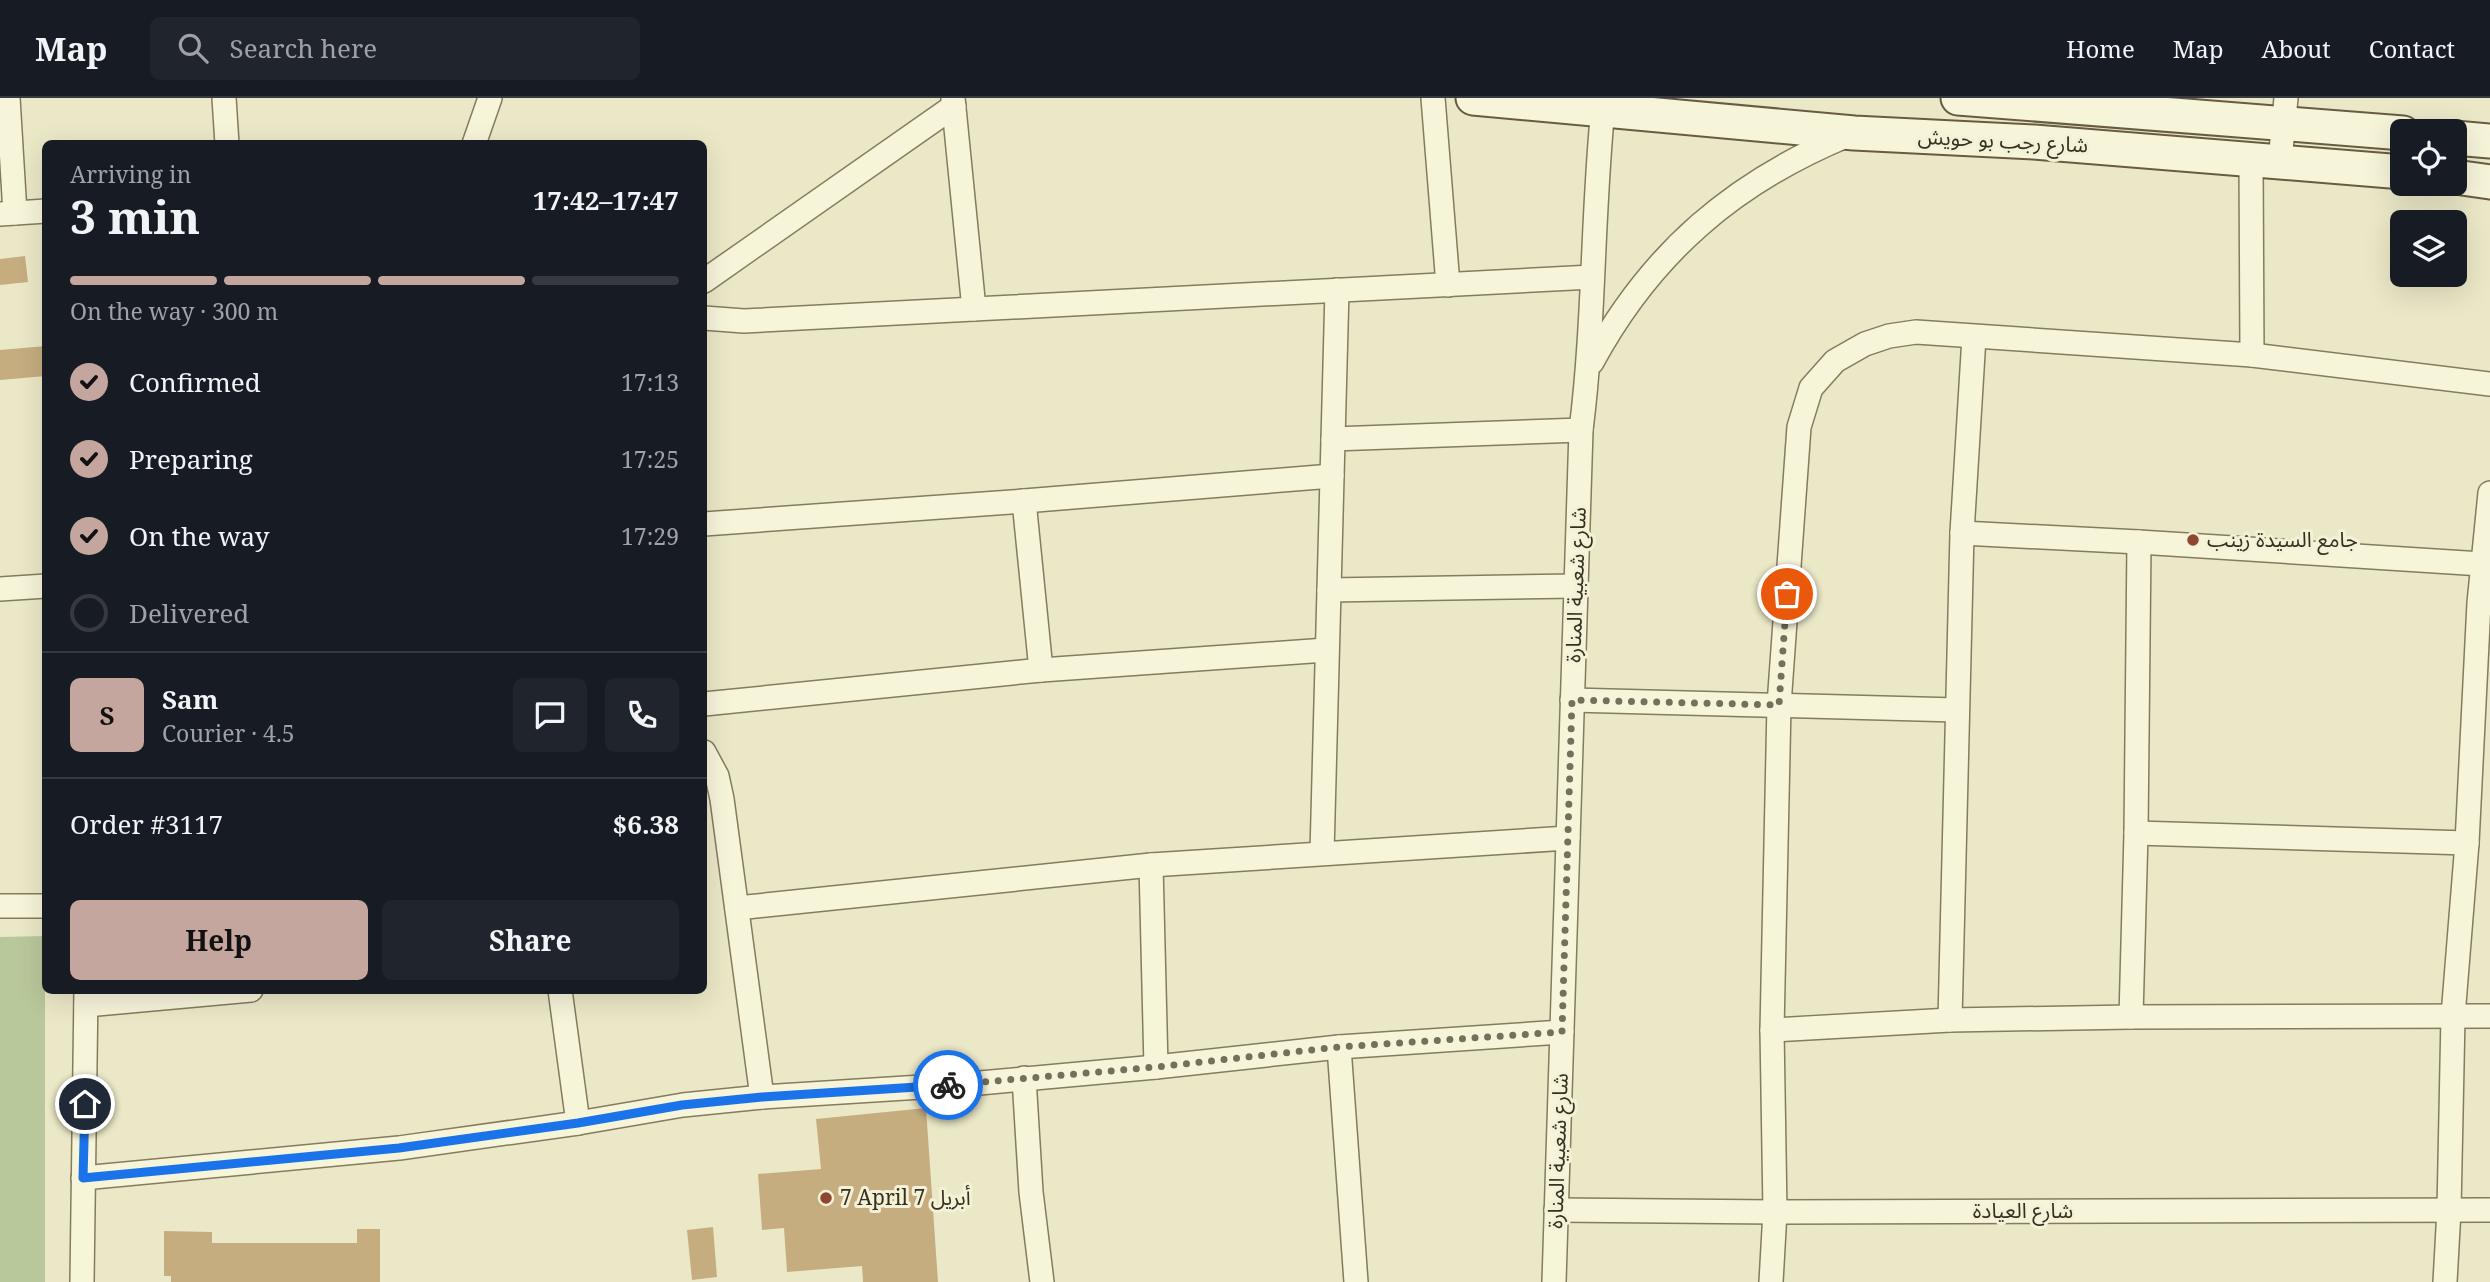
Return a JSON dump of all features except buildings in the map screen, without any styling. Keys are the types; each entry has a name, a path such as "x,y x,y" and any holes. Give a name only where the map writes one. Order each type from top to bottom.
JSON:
{"main road":[{"name":"شارع رجب بو حويش","path":"1473,98 1603,103 1854,133 2034,142 2390,171"},
{"name":"شارع رجب بو حويش","path":"1958,98 2040,106 2285,111 2390,131"},
{"path":"2034,142 2040,106"},
{"path":"2467,139 2490,141"},
{"path":"2467,179 2490,182"}],"street":[{"path":"8,98 7,214 42,211"},
{"path":"224,98 227,140"},
{"path":"475,140 490,98"},
{"path":"1433,98 1448,285"},
{"path":"707,279 954,102"},
{"path":"954,102 974,309"},
{"name":"شارع شعبية المنارة","path":"1554,1282 1581,430 1589,368 1603,103"},
{"path":"2252,355 2265,160 2285,111"},
{"path":"1589,368 1630,299 1683,238 1735,195 1780,166 1854,133"},
{"path":"707,318 744,321 1592,277"},
{"path":"1322,853 1337,290"},
{"path":"1771,1282 1774,1212 1772,1030 1779,705 1799,427 1811,388 1835,360 1852,349 1889,336 1916,332 2252,355 2490,384"},
{"path":"1950,1020 1962,533 1974,337"},
{"path":"1333,439 1581,430"},
{"path":"707,524 1332,476"},
{"path":"2445,1282 2453,1016 2467,843 2482,564 2490,493"},
{"path":"1024,501 1041,670"},
{"path":"1962,533 2139,541 2482,564"},
{"path":"2131,1017 2139,541"},
{"path":"0,589 42,586"},
{"path":"1329,590 1576,586"},
{"path":"707,704 1041,670 1326,650"},
{"path":"1572,700 1957,710"},
{"path":"707,762 722,799 762,1097"},
{"path":"2136,833 2467,843"},
{"path":"737,908 1151,865 1568,838"},
{"path":"1151,865 1156,1067"},
{"path":"0,906 42,906"},
{"path":"82,1282 86,998 168,994"},
{"path":"561,994 578,1123"},
{"path":"1772,1030 1950,1020 2490,1016"},
{"path":"83,1178 399,1148 578,1123 682,1105 762,1097 1156,1067 1339,1047 1562,1032"},
{"path":"1339,1047 1356,1282"},
{"path":"1024,1078 1031,1192 1042,1282"},
{"name":"شارع العيادة","path":"1556,1210 2490,1210"}],"green space":[{"path":"42,936 42,994 45,994 45,1282 0,1282 0,937"}],"way so far":[{"path":"948,1085 1156,1067 1339,1047 1562,1032 1572,700 1779,705 1787,594"}],"place":[{"name":"جامع السيدة زينب","path":"2193,540"},
{"name":"7 April 7 أبريل","path":"826,1198"}],"route":[{"path":"85,1104 83,1178 399,1148 578,1123 682,1105 948,1085"}]}
